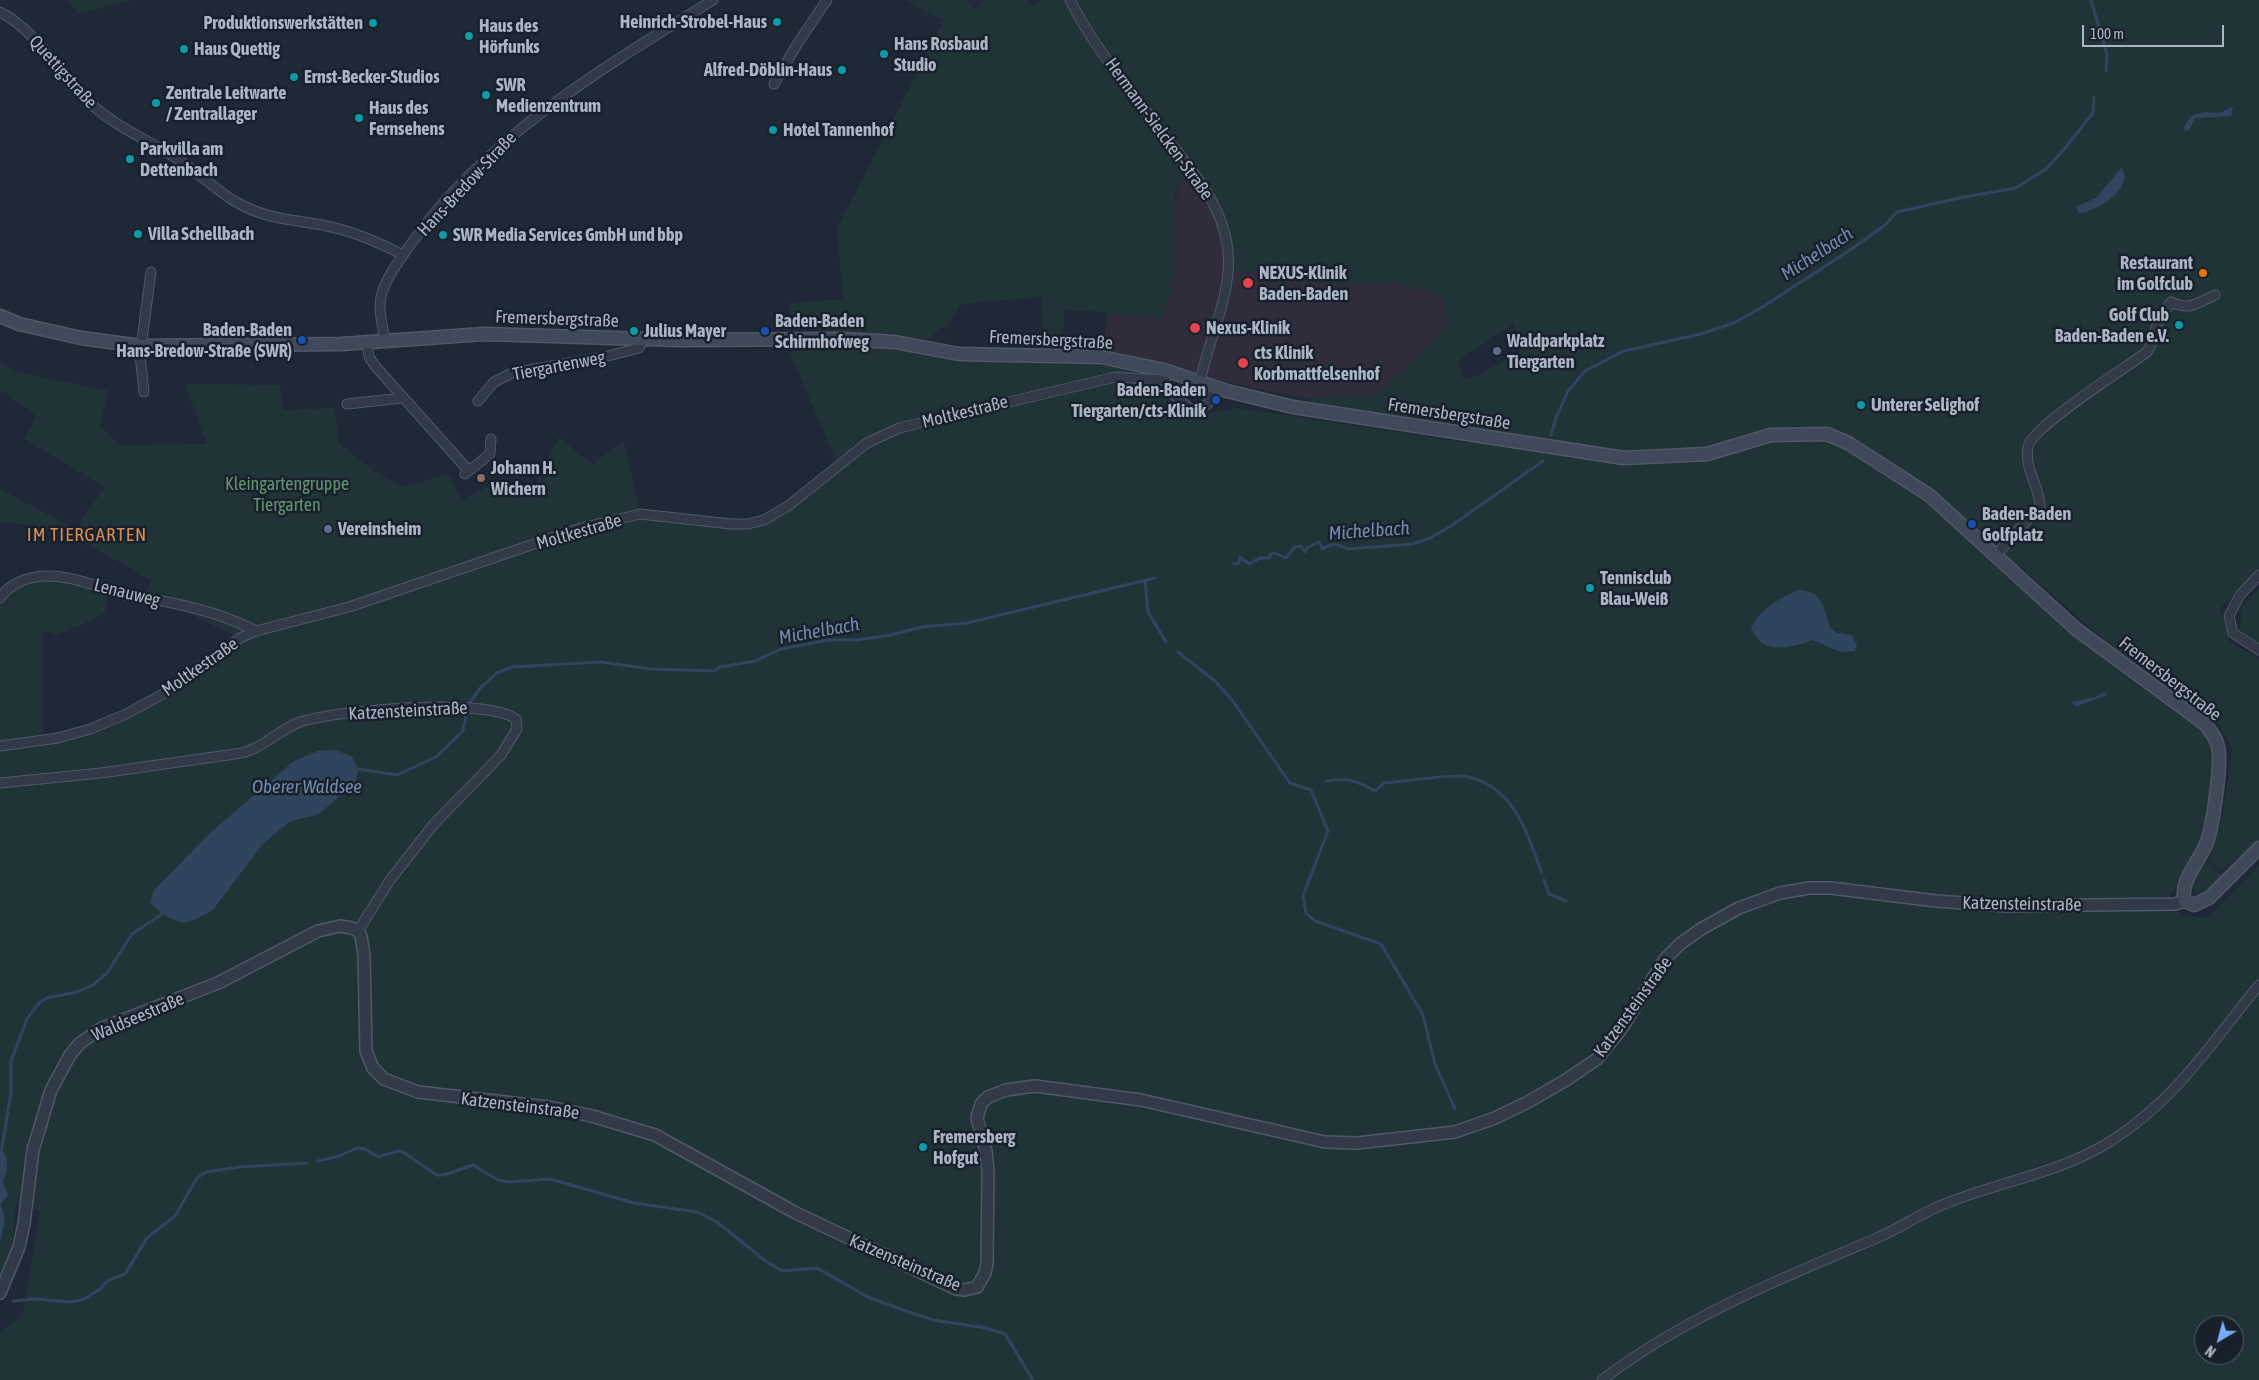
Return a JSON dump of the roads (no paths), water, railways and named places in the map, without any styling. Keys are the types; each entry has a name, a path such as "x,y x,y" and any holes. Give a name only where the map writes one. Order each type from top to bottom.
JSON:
{"main road":[{"name":"Fremersbergstraße","path":"0,316 18,324 82,338 142,346 367,343 484,334 643,339 873,340 959,354 1101,357 1164,375 1200,382 1293,407 1624,458 1707,454 1771,435 1827,434 1848,443 1929,495 2076,629 2205,724 2215,737 2219,758 2210,832 2203,852 2185,887 2183,895 2185,901"},
{"path":"2185,901 2194,905 2209,898 2259,848"}],"street":[{"name":"Hans-Bredow-Straße","path":"385,342 380,309 382,293 403,256 436,211 516,131 605,69 713,0"},
{"path":"774,84 796,46 827,0"},
{"name":"Hermann-Sielcken-Straße","path":"1070,0 1104,54 1199,178 1220,217 1227,246 1228,272 1200,382"},
{"name":"Quettigstraße","path":"0,12 12,18 27,32 77,92 102,114 121,128 179,160 217,190 249,209 284,221 343,230 378,242 403,256"},
{"path":"144,392 142,346 151,272"},
{"path":"1996,556 2040,506 2040,499 2027,465 2031,440 2047,423 2147,352 2154,342 2156,328 2171,302 2182,308 2190,307 2215,295"},
{"name":"Tiergartenweg","path":"478,402 494,382 512,372 640,348 643,339"},
{"path":"367,343 369,357 376,367 467,473 490,454 491,439"},
{"path":"1164,375 1180,401 1191,409 1207,405 1214,387"},
{"name":"Moltkestraße","path":"0,746 58,738 90,729 124,715 163,694 240,638 256,631 349,607 581,528 640,514 731,524 748,524 764,520 788,506 867,443 899,428 1115,377 1164,375"},
{"path":"346,404 402,398"},
{"path":"2259,575 2240,595 2229,616 2233,633 2259,650"},
{"name":"Lenauweg","path":"0,598 14,583 44,576 56,577 84,582 130,596 164,602 229,618 256,631"},
{"name":"Katzensteinstraße","path":"0,784 101,773 235,754 253,749 298,723 326,716 409,708 466,707 483,709 516,719 517,729 501,755 434,824 390,880 358,930 361,936 364,955 366,1051 373,1068 384,1078 418,1092 438,1096 548,1107 592,1116 655,1135 796,1213 956,1289 965,1290 977,1287 985,1273 987,1264 988,1171 986,1151 976,1118 978,1111 988,1097 1001,1091 1035,1086 1141,1100 1325,1142 1357,1144 1455,1132 1495,1118 1528,1102 1597,1059 1622,1028 1665,959 1680,944 1700,929 1739,908 1780,893 1808,888 1831,888 1936,901 2006,906 2175,904 2185,901"},
{"name":"Waldseestraße","path":"0,1293 19,1247 24,1224 33,1150 52,1090 70,1055 80,1043 102,1028 218,982 318,931 340,926 358,930"},
{"path":"1602,1380 1634,1355 1736,1300 1879,1237 1938,1206 1977,1191 2042,1174 2111,1141 2143,1118 2177,1088 2216,1042 2259,985"}],"water":[{"path":"2233,106 2231,116 2195,118 2189,130 2185,131 2184,127 2191,116 2204,112 2220,113"},
{"path":"2122,167 2123,184 2112,198 2104,204 2079,214 2076,207 2096,198"},
{"path":"1798,590 1813,593 1818,597 1824,607 1830,628 1838,633 1852,635 1857,645 1854,651 1841,652 1812,640 1793,646 1772,647 1758,639 1751,629 1759,616 1777,601"},
{"path":"2104,692 2107,695 2075,707 2072,702 2095,697"},
{"name":"Oberer Waldsee","path":"336,750 352,757 358,769 355,783 319,814 289,822 263,844 213,910 195,920 182,923 162,914 150,902 154,890 211,832 294,761 318,751"},
{"path":"0,1148 7,1159 7,1168 3,1181 8,1195 1,1204 5,1219 0,1243"}],"waterway":[{"name":"Michelbach","path":"2091,0 2107,54 2106,71"},
{"name":"Michelbach","path":"1551,435 1568,391 1585,371 1624,351 1701,334 1734,323 1764,306 1856,246 1885,225 1897,212 2016,188 2046,169 2066,147 2093,113 2094,97"},
{"name":"Michelbach","path":"1233,564 1239,563 1240,557 1249,564 1260,558 1270,558 1270,554 1275,553 1286,558 1295,547 1301,546 1305,552 1308,547 1319,542 1323,549 1332,545 1347,549 1413,544 1430,538 1451,526 1543,461"},
{"name":"Michelbach","path":"470,703 480,688 497,673 512,667 600,662 651,669 715,671 720,667 755,661 781,649 828,640 857,640 891,635 922,627 967,623 1155,578"},
{"path":"1145,580 1148,612 1166,642"},
{"path":"1178,652 1215,681 1232,700 1290,783 1311,790 1328,831 1303,896 1306,913 1315,921 1381,944 1423,1015 1435,1064 1455,1109"},
{"name":"Michelbach","path":"358,769 397,775 436,757 463,731 466,716"},
{"path":"1327,781 1340,779 1352,781 1375,791 1384,783 1440,777 1462,776 1485,783 1498,791 1517,814 1531,843 1542,873"},
{"path":"1544,880 1549,894 1566,901"},
{"name":"Michelbach","path":"2,1148 11,1092 11,1061 27,1019 39,1003 47,998 77,992 93,985 107,973 132,934 162,914"},
{"path":"318,1161 339,1156 357,1148 365,1149 378,1157 398,1151 403,1152 437,1175 444,1175 473,1165 498,1180 508,1182 550,1179 634,1203 697,1212 717,1222 767,1262 783,1271 817,1268 868,1297 903,1310 933,1320 986,1328 1005,1334 1033,1380"},
{"path":"13,1301 35,1299 70,1302 82,1300 99,1290 107,1281 125,1274 147,1238 175,1216 197,1178 206,1172 239,1167 307,1163"}],"place":[{"name":"Heinrich-Strobel-Haus","path":"777,22"},
{"name":"Produktionswerkstätten","path":"373,23"},
{"name":"Haus des Hörfunks","path":"469,36"},
{"name":"Haus Quettig","path":"184,49"},
{"name":"Hans Rosbaud Studio","path":"884,54"},
{"name":"Alfred-Döblin-Haus","path":"842,70"},
{"name":"Ernst-Becker-Studios","path":"294,77"},
{"name":"SWR Medienzentrum","path":"486,95"},
{"name":"Zentrale Leitwarte / Zentrallager","path":"156,103"},
{"name":"Haus des Fernsehens","path":"359,118"},
{"name":"Hotel Tannenhof","path":"773,130"},
{"name":"Parkvilla am Dettenbach","path":"130,159"},
{"name":"Villa Schellbach","path":"138,234"},
{"name":"SWR Media Services GmbH und bbp","path":"443,235"},
{"name":"Restaurant im Golfclub","path":"2203,273"},
{"name":"NEXUS-Klinik Baden-Baden","path":"1248,283"},
{"name":"Golf Club Baden-Baden e.V.","path":"2179,325"},
{"name":"Nexus-Klinik","path":"1195,328"},
{"name":"Julius Mayer","path":"634,331"},
{"name":"Baden-Baden Schirmhofweg","path":"765,331"},
{"name":"Baden-Baden Hans-Bredow-Straße (SWR)","path":"302,340"},
{"name":"Waldparkplatz Tiergarten","path":"1497,351"},
{"name":"cts Klinik Korbmattfelsenhof","path":"1243,363"},
{"name":"Baden-Baden Tiergarten/cts-Klinik","path":"1216,400"},
{"name":"Unterer Selighof","path":"1861,405"},
{"name":"Johann H. Wichern","path":"481,478"},
{"name":"Baden-Baden Golfplatz","path":"1972,524"},
{"name":"Vereinsheim","path":"328,529"},
{"name":"Tennisclub Blau-Weiß","path":"1590,588"},
{"name":"Fremersberg Hofgut","path":"923,1147"}],"district":[{"name":"IM TIERGARTEN","path":"87,535"}],"park label":[{"name":"Kleingartengruppe Tiergarten","path":"287,494"}]}
